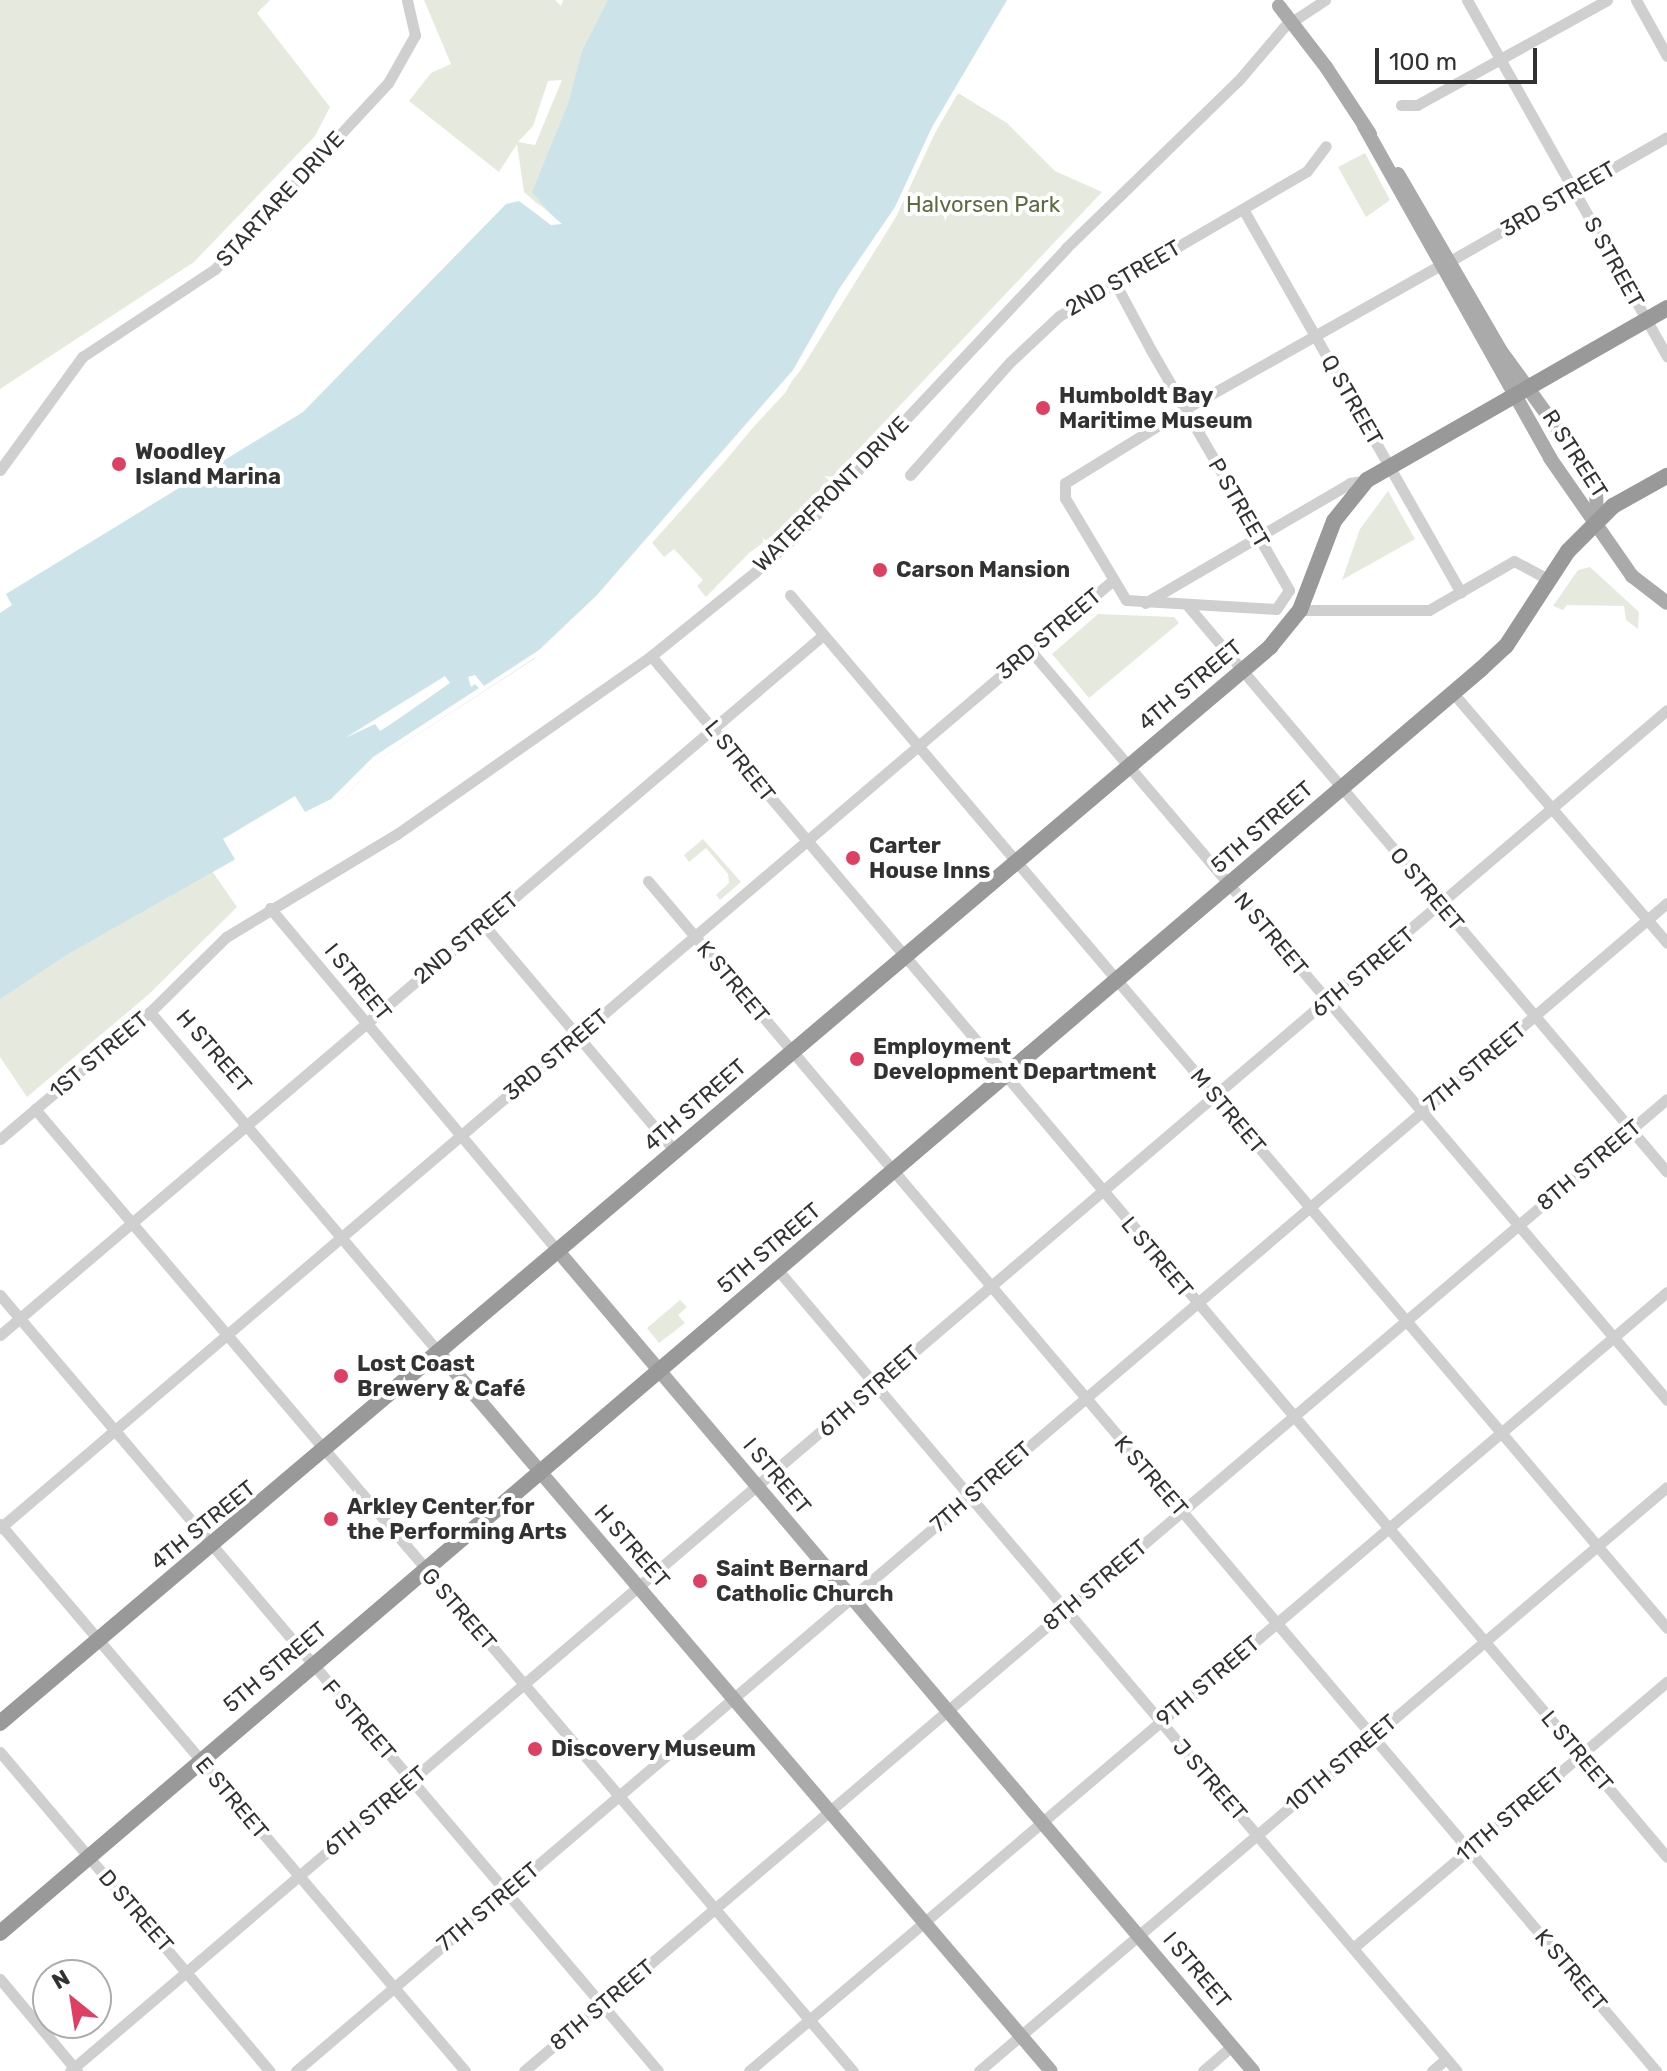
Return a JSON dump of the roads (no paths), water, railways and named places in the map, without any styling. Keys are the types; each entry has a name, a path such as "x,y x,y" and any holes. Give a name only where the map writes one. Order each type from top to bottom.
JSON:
{"highway":[{"name":"4TH STREET","path":"0,1723 212,1547 1279,637 1334,521 1367,480 1667,308"},
{"name":"5TH STREET","path":"0,1933 199,1760 1453,693 1506,646 1548,579 1597,522 1613,506 1667,476"}],"main road":[{"name":"R STREET","path":"1274,0 1326,67 1364,126 1586,513 1597,522"},
{"name":"R STREET","path":"1517,392 1556,426 1596,490 1597,522"},
{"path":"1597,522 1632,576 1667,603"},
{"name":"I STREET","path":"558,1251 1253,2071"},
{"name":"H STREET","path":"439,1353 1051,2071"}],"street":[{"name":"STARTARE DRIVE","path":"0,470 82,357 215,269 388,83 415,35 407,0"},
{"name":"WATERFRONT DRIVE","path":"270,908 397,834 651,656 796,536 1066,248 1238,81 1284,27 1325,0"},
{"name":"S STREET","path":"1467,0 1667,357"},
{"path":"1401,105 1417,105 1607,0"},
{"path":"1636,0 1667,56"},
{"name":"3RD STREET","path":"1,1526 1112,581 1065,498 1065,483 1185,409 1667,137"},
{"name":"2ND STREET","path":"910,475 1041,331 1114,281 1314,166 1326,146"},
{"name":"Q STREET","path":"1243,209 1461,592"},
{"name":"P STREET","path":"1114,281 1289,590 1293,606"},
{"name":"4TH STREET","path":"1144,604 1350,483 1367,480"},
{"path":"1112,581 1122,598 1144,604 1429,610 1514,561 1548,579"},
{"name":"M STREET","path":"790,595 1667,1628"},
{"name":"O STREET","path":"1188,606 1667,1172"},
{"name":"2ND STREET","path":"0,1335 823,635"},
{"name":"N STREET","path":"1030,650 1667,1400"},
{"name":"L STREET","path":"651,656 903,958 1667,1857"},
{"path":"1453,693 1667,943"},
{"name":"6TH STREET","path":"73,2070 1667,710"},
{"name":"K STREET","path":"648,881 1656,2071"},
{"name":"7TH STREET","path":"296,2071 1667,903"},
{"name":"1ST STREET","path":"0,1139 150,1012 211,949 270,908"},
{"name":"I STREET","path":"270,908 365,1025 558,1251"},
{"path":"483,924 676,1152"},
{"name":"H STREET","path":"150,1012 439,1353"},
{"name":"8TH STREET","path":"524,2071 1667,1099"},
{"name":"G STREET","path":"35,1109 853,2071"},
{"name":"J STREET","path":"777,1269 1457,2071"},
{"name":"9TH STREET","path":"749,2071 1667,1292"},
{"name":"F STREET","path":"0,1295 658,2071"},
{"name":"10TH STREET","path":"979,2071 1667,1487"},
{"name":"E STREET","path":"1,1526 465,2071"},
{"name":"11TH STREET","path":"1353,1948 1667,1682"},
{"name":"D STREET","path":"0,1752 270,2071"},
{"path":"0,1979 73,2070"},
{"path":"1203,2071 1232,2046"},
{"path":"1432,2071 1446,2059"}],"water":[{"path":"608,0 1013,0 934,127 918,168 798,372 570,627 534,659 373,763 347,796 68,954 0,999 0,591 308,403 509,199 526,202 550,224 557,221 532,192 568,104 582,51"}],"place":[{"name":"Humboldt Bay Maritime Museum","path":"1043,408"},
{"name":"Woodley Island Marina","path":"119,464"},
{"name":"Carson Mansion","path":"880,570"},
{"name":"Carter House Inns","path":"853,858"},
{"name":"Employment Development Department","path":"857,1059"},
{"name":"Lost Coast Brewery & Café","path":"341,1376"},
{"name":"Arkley Center for the Performing Arts","path":"331,1519"},
{"name":"Saint Bernard Catholic Church","path":"700,1581"},
{"name":"Discovery Museum","path":"535,1749"}],"park label":[{"name":"Halvorsen Park","path":"983,205"}]}
